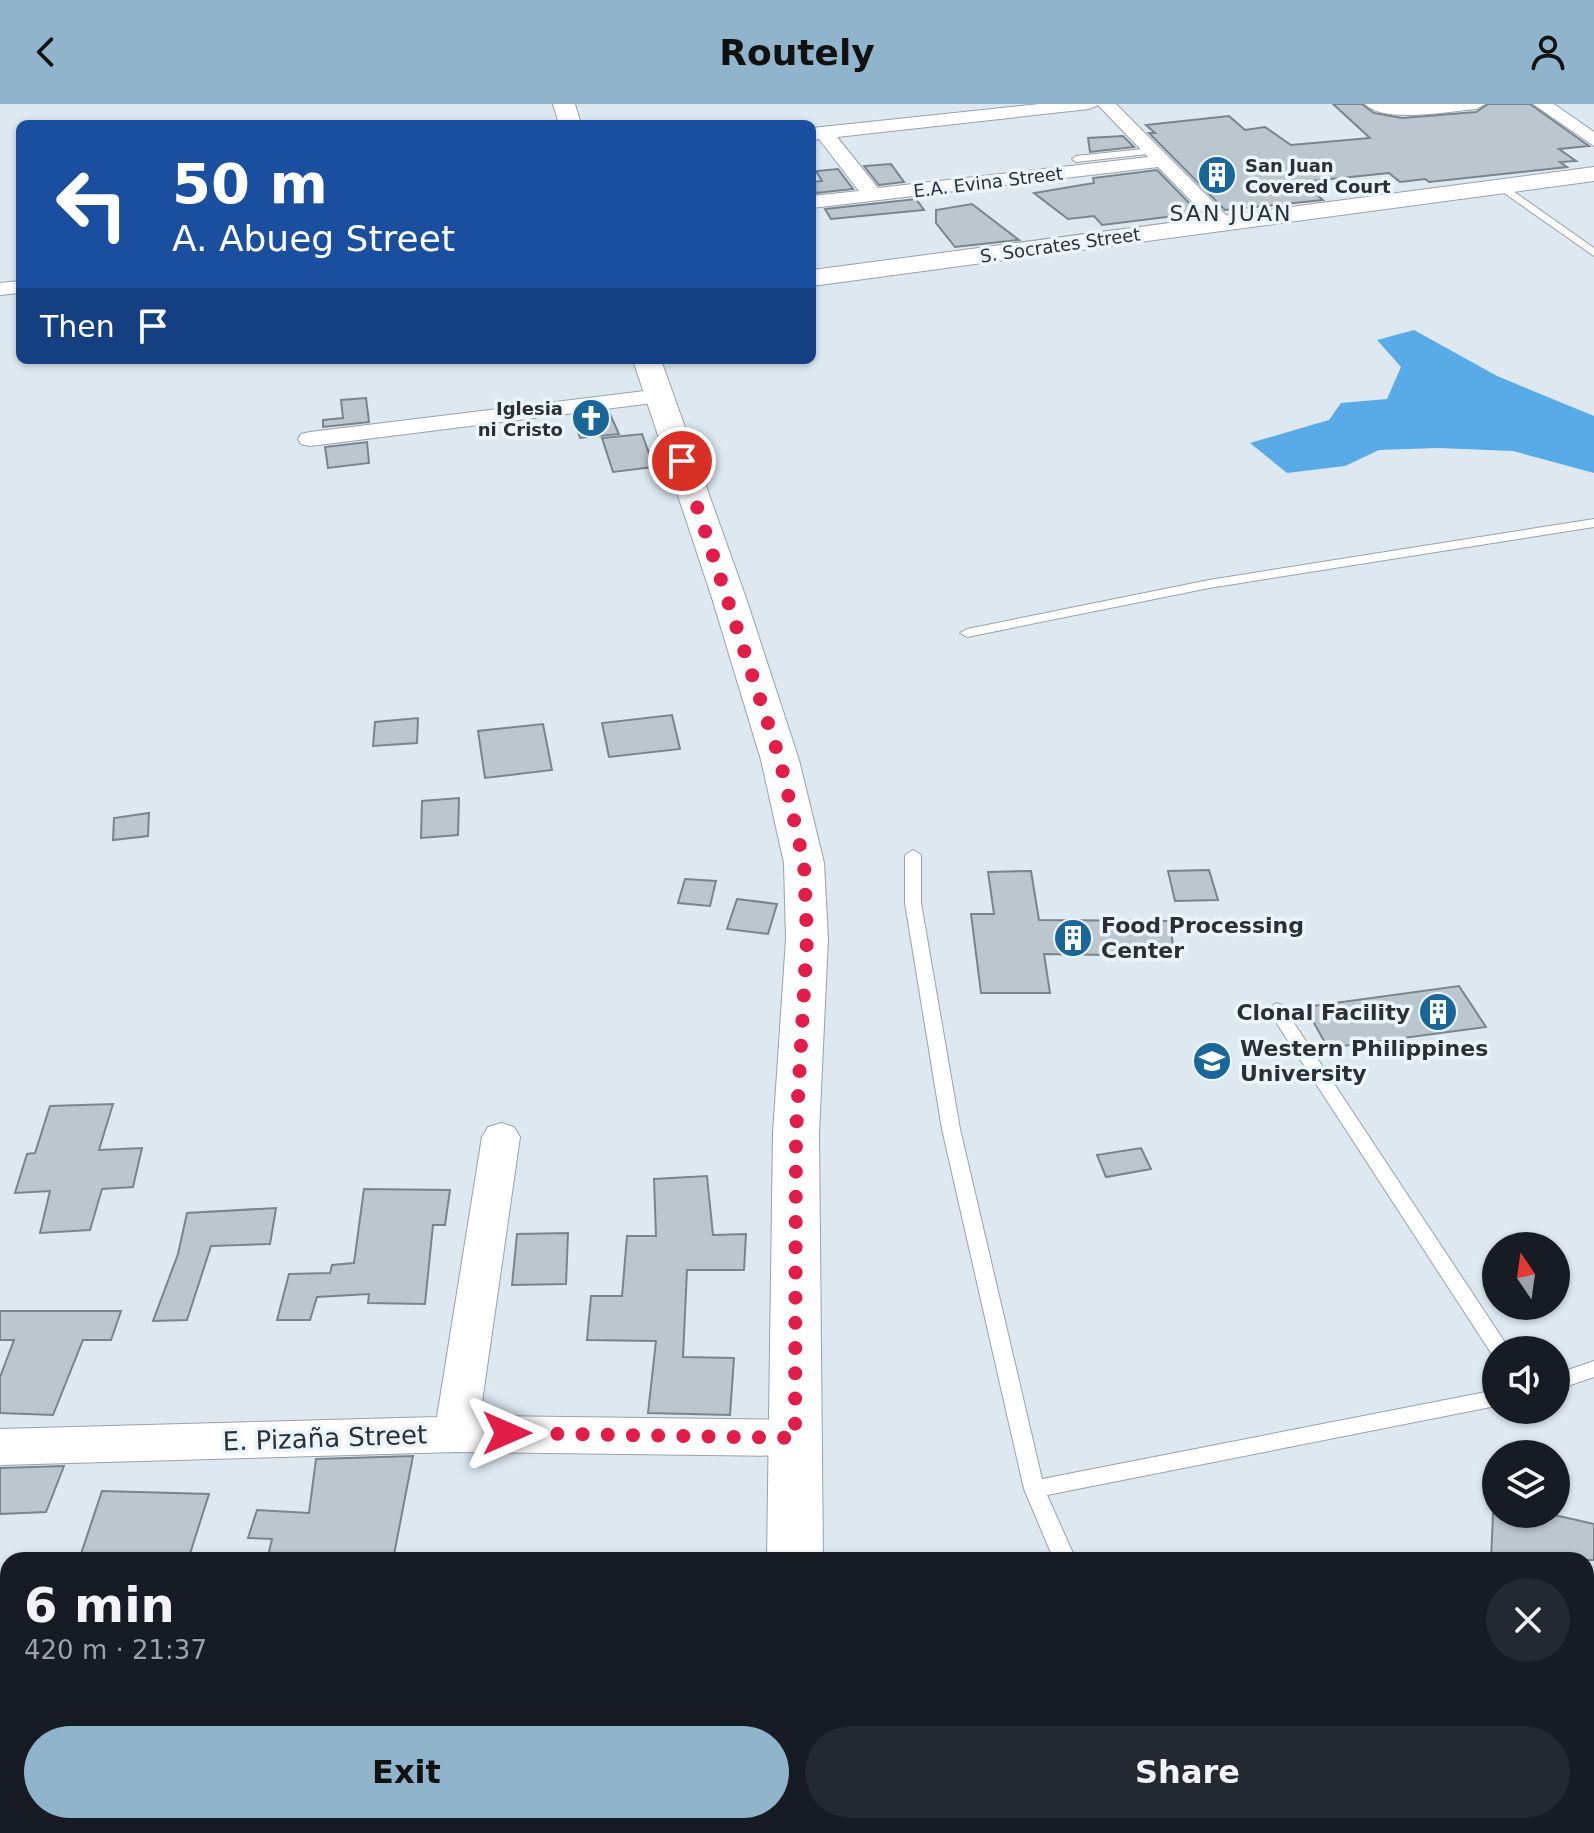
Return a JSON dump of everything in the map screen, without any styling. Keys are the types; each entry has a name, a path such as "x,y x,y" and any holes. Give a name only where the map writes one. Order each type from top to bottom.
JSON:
{"street":[{"path":"818,133 1089,104"},
{"path":"1106,104 1224,223"},
{"path":"1374,104 1393,110 1476,104"},
{"path":"1542,104 1594,140"},
{"path":"818,133 873,195"},
{"name":"E.A. Evina Street","path":"816,202 1158,156"},
{"name":"S. Socrates Street","path":"816,277 1594,174"},
{"path":"310,439 654,378 780,760 804,863 807,939 796,1133 795,1552"},
{"path":"456,1434 501,1137"},
{"name":"E. Pizaña Street","path":"0,1447 456,1434 795,1438"}],"lane":[{"path":"1076,159 1158,156"},
{"path":"1500,186 1594,253"},
{"path":"967,633 1209,584 1594,523"},
{"path":"913,855 913,903 951,1129 1034,1489 1062,1552"},
{"path":"1276,1009 1491,1336"},
{"path":"1570,1377 1594,1369"},
{"path":"1034,1489 1482,1401"}],"water":[{"path":"1414,330 1497,376 1594,416 1594,473 1513,451 1438,448 1379,450 1345,466 1287,473 1250,443 1329,420 1341,403 1387,399 1401,367 1377,340"}],"building":[{"path":"1333,104 1362,104 1374,113 1402,118 1476,112 1488,104 1530,104 1589,146 1559,149 1576,161 1560,162 1567,167 1429,182 1425,179 1400,182 1389,173 1302,182 1323,200 1225,210 1149,133 1155,133 1146,125 1229,116 1245,130 1265,127 1291,145 1370,138"},
{"path":"1123,136 1134,147 1090,152 1088,138"},
{"path":"891,164 904,182 879,185 864,166"},
{"path":"838,169 853,189 816,193 816,182 822,181 816,171"},
{"path":"1157,170 1199,213 1102,225 1094,216 1068,219 1034,193 1094,183 1093,178"},
{"path":"916,199 924,210 831,219 825,209"},
{"path":"972,204 1019,240 955,247 936,223 936,210"},
{"path":"366,398 369,422 323,427 323,420 343,418 341,400"},
{"path":"609,412 619,434 580,438 573,416"},
{"path":"642,434 654,467 613,472 602,438"},
{"path":"367,442 369,463 328,468 325,447"},
{"path":"672,715 680,749 609,757 602,723"},
{"path":"418,718 417,743 373,746 375,722"},
{"path":"543,724 552,770 485,778 478,731"},
{"path":"459,798 458,835 421,838 422,801"},
{"path":"149,813 148,836 113,840 114,818"},
{"path":"1209,870 1218,900 1175,901 1168,871"},
{"name":"Food Processing Center","path":"1031,871 1039,920 1169,921 1175,956 1044,954 1050,993 981,993 971,914 994,914 988,872"},
{"path":"685,879 716,881 710,906 678,903"},
{"path":"737,899 777,904 768,934 727,929"},
{"path":"1459,986 1486,1027 1328,1048 1305,1007"},
{"path":"113,1104 99,1150 142,1148 133,1187 102,1189 90,1230 40,1233 50,1191 15,1193 27,1154 35,1153 50,1106"},
{"path":"1141,1148 1151,1169 1106,1177 1097,1155"},
{"path":"707,1176 713,1235 746,1234 744,1270 687,1270 683,1357 734,1358 730,1415 648,1413 656,1341 587,1340 591,1296 622,1296 627,1236 656,1236 654,1179"},
{"path":"364,1189 450,1190 445,1225 433,1225 425,1304 368,1303 369,1294 317,1297 310,1320 277,1320 289,1274 330,1273 332,1265 354,1263"},
{"path":"276,1208 270,1244 211,1246 187,1320 153,1321 178,1254 187,1213"},
{"path":"568,1233 566,1284 512,1285 517,1234"},
{"path":"0,1311 121,1311 111,1340 83,1340 53,1415 0,1413 0,1377 14,1340 0,1340"},
{"path":"413,1456 395,1552 269,1552 272,1539 248,1538 257,1510 309,1513 316,1459"},
{"path":"64,1466 46,1512 0,1514 0,1468"},
{"path":"102,1491 209,1494 191,1552 82,1552"},
{"path":"1570,1519 1594,1524 1594,1552 1491,1552 1492,1528 1570,1528"}],"place":[{"name":"San Juan Covered Court","path":"1217,175"},
{"name":"Iglesia ni Cristo","path":"591,418"},
{"name":"Food Processing Center","path":"1073,938"},
{"name":"Clonal Facility","path":"1438,1012"},
{"name":"Western Philippines University","path":"1212,1061"}],"district":[{"name":"SAN JUAN","path":"1231,213"}],"route":[{"path":"507,1433 795,1438 796,1133 807,939 804,863 780,760 682,461"}]}
